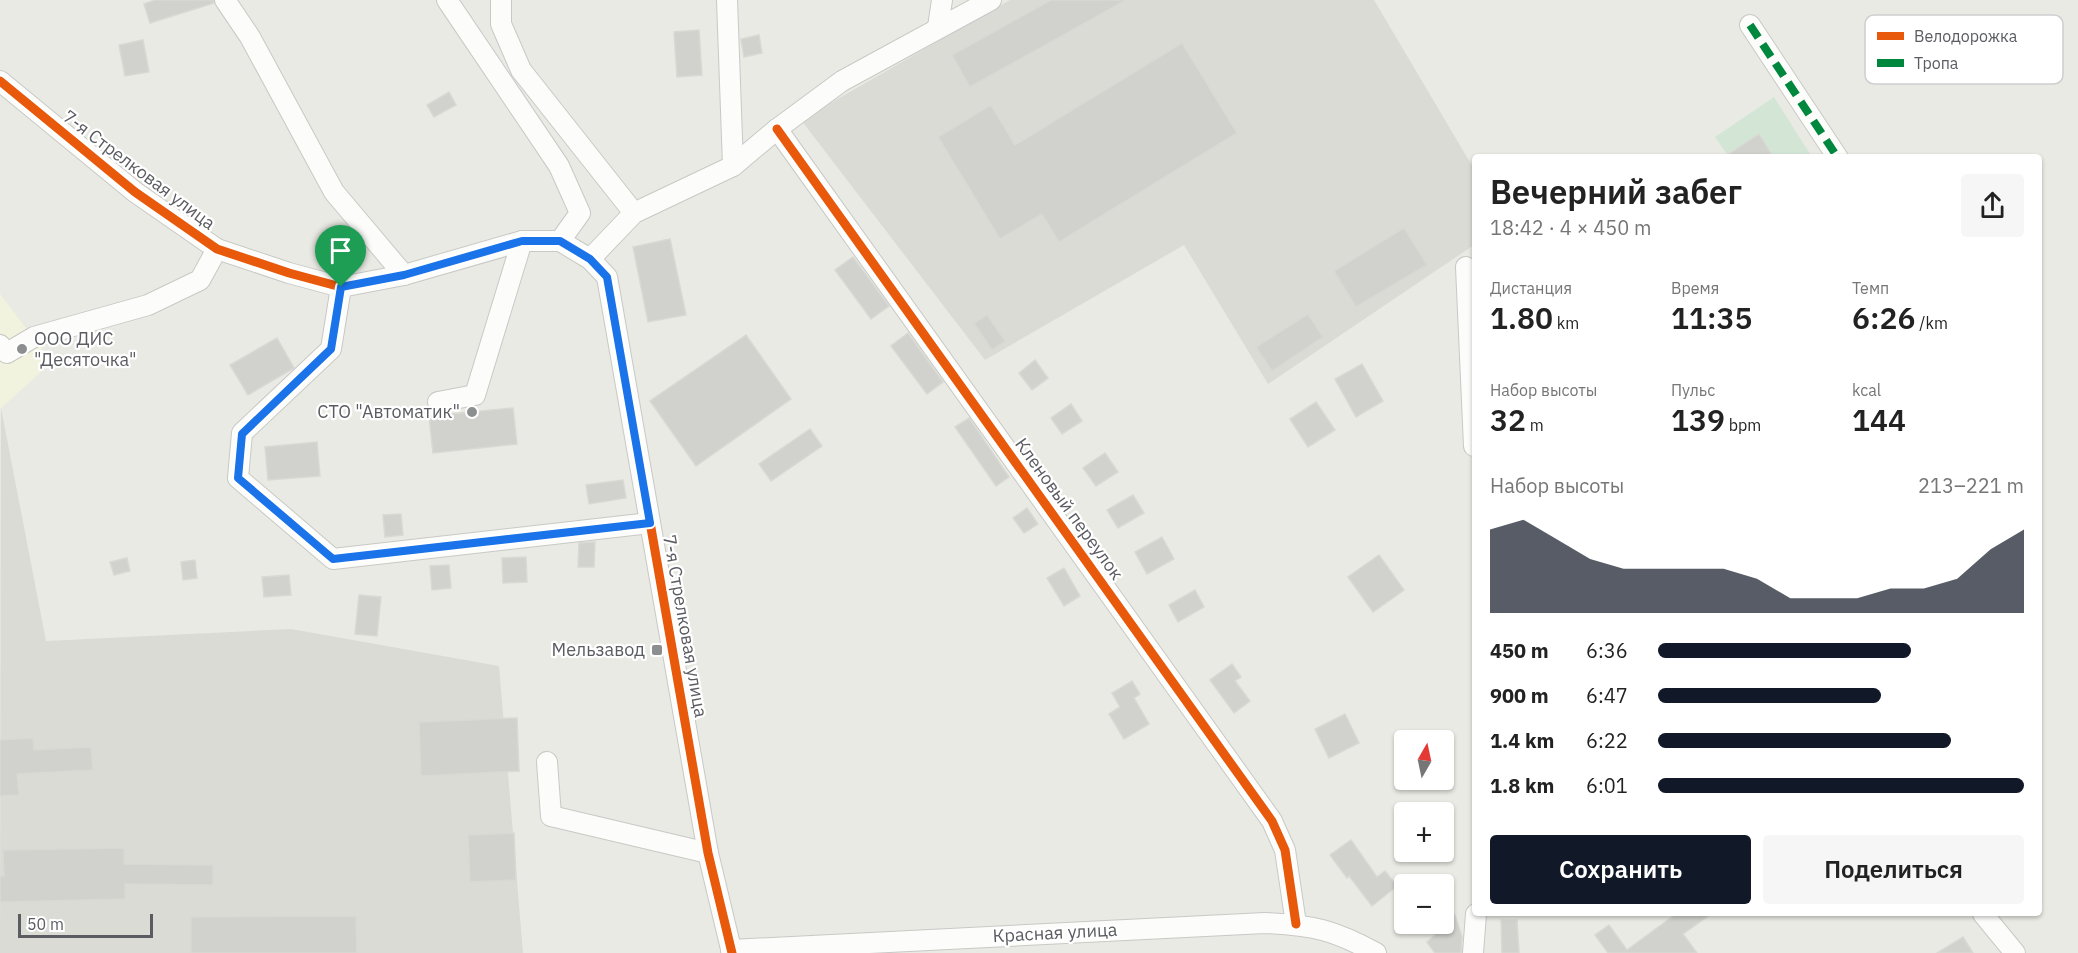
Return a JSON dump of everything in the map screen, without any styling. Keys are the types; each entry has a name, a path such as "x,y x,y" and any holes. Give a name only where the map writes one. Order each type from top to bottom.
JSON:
{"street":[{"path":"225,0 250,37 334,192 404,275"},
{"path":"447,0 559,166 580,213 560,241"},
{"path":"501,0 501,24 521,70 634,213"},
{"path":"727,0 733,166"},
{"path":"938,27 942,0"},
{"path":"590,259 634,213 733,166 777,129 842,81 990,0"},
{"path":"1750,25 1835,154"},
{"name":"7-я Стрелковая улица","path":"0,81 135,192 217,249 341,287 404,275 522,241 560,241 590,259 607,277 708,853 731,951"},
{"name":"Кленовый переулок","path":"777,129 1272,821 1285,850 1296,924"},
{"path":"438,402 475,396 522,241"},
{"path":"0,345 7,353 34,337 148,305 200,280 217,249"},
{"path":"1466,267 1472,401"},
{"path":"341,287 331,349 242,434 238,478 333,559 650,523"},
{"path":"548,762 551,816 708,853"},
{"path":"1473,953 1476,916"},
{"path":"1985,916 2015,953"},
{"name":"Красная улица","path":"731,951 1265,923 1296,924 1325,929 1376,953"}],"shaded area":[{"path":"1010,0 1374,0 1472,166 1472,246 1268,384 1184,245 985,360 801,120"},
{"path":"1774,97 1810,154 1727,154 1715,137"},
{"name":"ООО ДИС \"Десяточка\"","path":"0,294 52,362 0,409"},
{"path":"1,408 46,641 291,629 499,666 523,953 0,953"}],"building":[{"path":"155,0 213,0 214,3 150,23 144,4"},
{"path":"1051,0 1126,0 970,87 952,55"},
{"path":"699,30 702,75 677,77 674,32"},
{"path":"759,35 762,53 744,57 741,39"},
{"path":"143,40 149,72 125,76 119,45"},
{"path":"1182,43 1237,133 1059,242 1042,214 1000,239 938,137 991,105 1015,145"},
{"path":"449,92 456,105 434,117 427,105"},
{"path":"1759,134 1772,154 1729,154"},
{"path":"1404,228 1427,265 1356,307 1334,271"},
{"path":"670,239 686,315 648,322 633,247"},
{"path":"853,257 889,306 871,319 835,270"},
{"path":"1308,314 1323,337 1272,371 1256,347"},
{"path":"987,315 1005,341 992,350 974,323"},
{"path":"908,333 943,382 927,394 891,346"},
{"path":"746,335 791,399 696,466 650,401"},
{"path":"277,338 294,368 248,395 230,365"},
{"path":"1035,360 1048,378 1032,390 1019,373"},
{"path":"1362,364 1383,401 1356,417 1335,379"},
{"path":"1316,402 1335,430 1308,447 1290,419"},
{"path":"1071,404 1082,421 1062,434 1051,418"},
{"path":"513,408 517,444 433,453 429,416"},
{"path":"969,418 1009,477 996,486 955,427"},
{"path":"810,429 822,446 771,481 759,464"},
{"path":"317,442 320,476 268,480 265,447"},
{"path":"1105,453 1118,472 1096,486 1083,468"},
{"path":"623,480 626,498 589,504 586,485"},
{"path":"1133,495 1144,513 1118,528 1107,510"},
{"path":"1027,508 1038,524 1024,533 1013,518"},
{"path":"401,514 403,535 385,537 383,515"},
{"path":"1162,537 1174,559 1147,574 1135,552"},
{"path":"595,542 594,567 578,567 579,543"},
{"path":"1379,555 1404,590 1373,612 1348,577"},
{"path":"526,557 527,582 503,583 502,558"},
{"path":"127,558 130,571 114,575 110,562"},
{"path":"195,560 197,578 183,580 181,562"},
{"path":"449,565 451,588 432,590 430,566"},
{"path":"1064,568 1080,596 1064,606 1047,578"},
{"path":"289,575 291,595 264,597 262,577"},
{"path":"1195,590 1204,607 1178,622 1169,605"},
{"path":"359,595 381,597 377,636 355,634"},
{"path":"1232,664 1241,677 1235,681 1250,701 1234,713 1210,680"},
{"path":"1132,681 1140,694 1134,698 1149,724 1124,739 1109,714 1120,707 1112,693"},
{"path":"1345,714 1359,743 1329,758 1315,729"},
{"path":"517,718 519,771 421,776 419,722"},
{"path":"33,738 34,750 91,747 93,770 17,774 19,795 0,796 0,740"},
{"path":"514,833 516,880 470,882 468,835"},
{"path":"1351,840 1377,877 1385,871 1394,882 1394,888 1372,906 1330,855"},
{"path":"124,848 124,864 213,865 213,885 125,884 125,899 0,902 0,876 4,876 3,850"},
{"path":"356,916 357,953 191,953 191,917"},
{"path":"1454,916 1462,937 1461,953 1435,953 1427,942 1435,934 1454,934"},
{"path":"1673,916 1708,916 1683,934 1697,953 1608,953 1595,935 1609,925 1627,950"},
{"path":"1501,920 1517,920 1519,953 1502,953"},
{"path":"1963,937 1973,953 1937,953"}],"marked path":[{"path":"1750,25 1835,154"}],"cycle path":[{"path":"0,81 135,192 217,249 289,273 341,287 404,275 522,241 560,241 590,259 607,277 708,853 732,953"},
{"path":"777,129 1272,821 1285,850 1296,924"}],"place":[{"name":"ООО ДИС \"Десяточка\"","path":"22,349"},
{"name":"СТО \"Автоматик\"","path":"472,412"},
{"name":"Мельзавод","path":"657,650"}],"route":[{"path":"522,241 560,241 590,259 607,277 650,523 333,559 238,478 242,434 331,349 341,287 404,275 522,241"}]}
